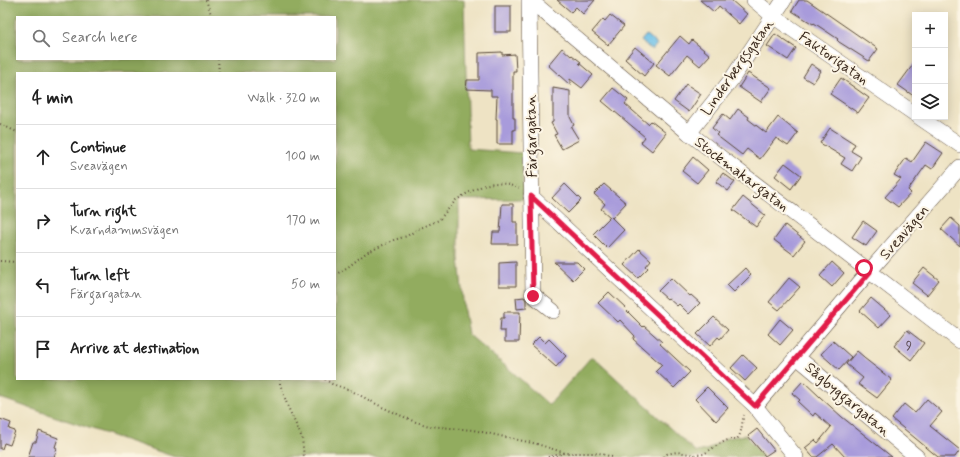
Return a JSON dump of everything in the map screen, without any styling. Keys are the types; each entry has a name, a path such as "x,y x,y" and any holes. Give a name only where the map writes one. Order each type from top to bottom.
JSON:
{"street":[{"name":"Stockmakargatan","path":"529,0 689,134 960,341"},
{"name":"Färgargatan","path":"529,0 533,296 552,311"},
{"name":"Faktorigatan","path":"754,0 773,16 912,112"},
{"name":"Linderbergsgatan","path":"689,134 731,80 784,0"},
{"path":"923,120 960,145"},
{"name":"Sveavägen","path":"750,410 960,167"},
{"path":"531,196 750,410 796,457"},
{"name":"Sågbyggargatan","path":"797,357 917,457"}],"path":[{"path":"206,0 212,16"},
{"path":"218,60 219,72"},
{"path":"0,124 16,132"},
{"path":"336,274 366,253 394,240 407,236 438,220 456,200 484,185 494,182 506,184 518,187 531,196"},
{"path":"0,261 16,262"},
{"path":"280,380 288,407 302,438 304,457"},
{"path":"326,380 332,384 350,390 382,407 428,426 472,430 537,444 565,453"},
{"path":"664,457 667,454 677,452 704,454 730,438 736,440 741,433 743,420 750,410"},
{"path":"548,457 565,453 599,453 612,457"}],"green space":[{"path":"0,0 464,0 468,149 522,153 523,199 459,200 459,258 464,311 468,334 549,405 592,356 696,452 707,450 726,438 745,435 763,457 175,457 0,398"}],"water":[{"path":"646,35 657,44 652,50 641,41"}],"building":[{"path":"557,0 595,0 583,14 576,7 571,12"},
{"path":"700,0 731,0 747,14 739,24 719,6 714,12"},
{"path":"799,0 807,0 878,49 869,61 839,42 837,40 838,39 814,23 813,24 792,11"},
{"path":"495,6 511,6 511,32 495,32"},
{"path":"610,15 624,26 608,45 592,32 603,19 605,21"},
{"path":"775,34 796,48 788,60 767,46"},
{"path":"680,36 689,44 692,40 710,55 700,66 687,55 670,76 656,65"},
{"path":"635,47 654,63 644,76 625,59"},
{"path":"562,48 581,62 579,63 593,75 582,88 570,79 570,85 548,65"},
{"path":"502,52 502,55 515,54 516,71 513,71 513,118 515,118 515,130 513,130 513,144 497,144 497,96 491,96 491,90 466,89 467,80 479,80 479,53"},
{"path":"811,64 821,71 813,83 803,77"},
{"path":"912,66 912,95 898,85"},
{"path":"748,73 771,88 761,102 739,87"},
{"path":"841,78 869,98 858,113 830,94"},
{"path":"686,84 701,94 689,112 674,101"},
{"path":"553,88 570,91 570,117 574,125 571,127 579,140 562,149 554,135 557,134 551,123 553,122"},
{"path":"613,88 628,100 625,104 648,124 651,121 666,133 652,151 641,142 645,137 602,101"},
{"path":"738,109 766,133 778,117 798,133 788,146 776,138 760,159 747,149 742,155 716,135 718,133 712,128 723,114 730,120"},
{"path":"830,128 855,144 851,151 861,157 852,171 841,164 845,158 820,143"},
{"path":"926,142 943,153 932,169 926,165 908,190 911,193 898,207 885,197 901,179 894,175 906,158 912,162"},
{"path":"693,157 708,170 697,183 682,171"},
{"path":"785,163 801,175 791,189 775,176"},
{"path":"723,173 735,182 728,191 716,182"},
{"path":"565,184 581,200 568,213 552,198"},
{"path":"604,184 626,203 612,218 624,230 607,248 593,234 610,217 601,209 605,204 594,194"},
{"path":"743,197 765,215 756,227 733,210"},
{"path":"502,204 513,204 513,222 517,222 517,244 492,244 493,232 500,232"},
{"path":"951,218 960,226 960,246 941,229"},
{"path":"863,221 877,231 866,246 852,237"},
{"path":"785,225 805,241 794,255 774,240"},
{"path":"639,249 651,260 646,266 648,268 638,278 624,265"},
{"path":"516,262 516,286 499,286 499,263"},
{"path":"554,262 577,262 584,269 573,280"},
{"path":"832,262 844,273 832,287 820,276"},
{"path":"745,268 751,275 734,292 727,285"},
{"path":"924,268 939,280 927,295 912,283"},
{"path":"671,278 690,296 691,295 700,303 689,314 679,304 677,306 658,291"},
{"path":"789,278 800,287 779,310 769,302"},
{"path":"609,292 643,327 644,326 662,342 660,344 690,372 674,388 656,371 662,365 633,339 635,336 620,320 618,322 598,303"},
{"path":"524,297 526,300 526,308 517,309 516,298"},
{"path":"871,298 891,315 879,328 860,311"},
{"path":"504,312 520,312 519,342 505,342 505,331 500,331 501,318 504,318"},
{"path":"714,317 728,330 720,339 718,337 710,346 697,334"},
{"path":"780,319 793,330 780,345 768,334"},
{"path":"907,330 924,343 911,360 894,346"},
{"path":"539,337 545,343 549,339 566,356 556,367 531,345"},
{"path":"833,341 851,357 839,370 821,354"},
{"path":"857,351 892,380 877,398 858,384 863,378 846,364"},
{"path":"743,355 757,368 745,381 731,368"},
{"path":"803,381 842,417 892,457 845,457 833,444 817,457 813,457 805,448 815,440 818,443 831,427 815,413 813,416 798,402 800,400 792,393"},
{"path":"707,387 728,408 716,421 695,399"},
{"path":"927,399 942,412 930,426 960,450 955,457 938,457 892,419 904,404 915,413"},
{"path":"0,419 11,423 9,429 15,431 10,445 4,443 2,449 0,449"},
{"path":"757,429 774,450 765,456 748,436"},
{"path":"39,431 58,438 54,457 28,457 33,442 36,442"}],"route":[{"path":"533,296 531,196 755,406 870,272 864,268"}]}
